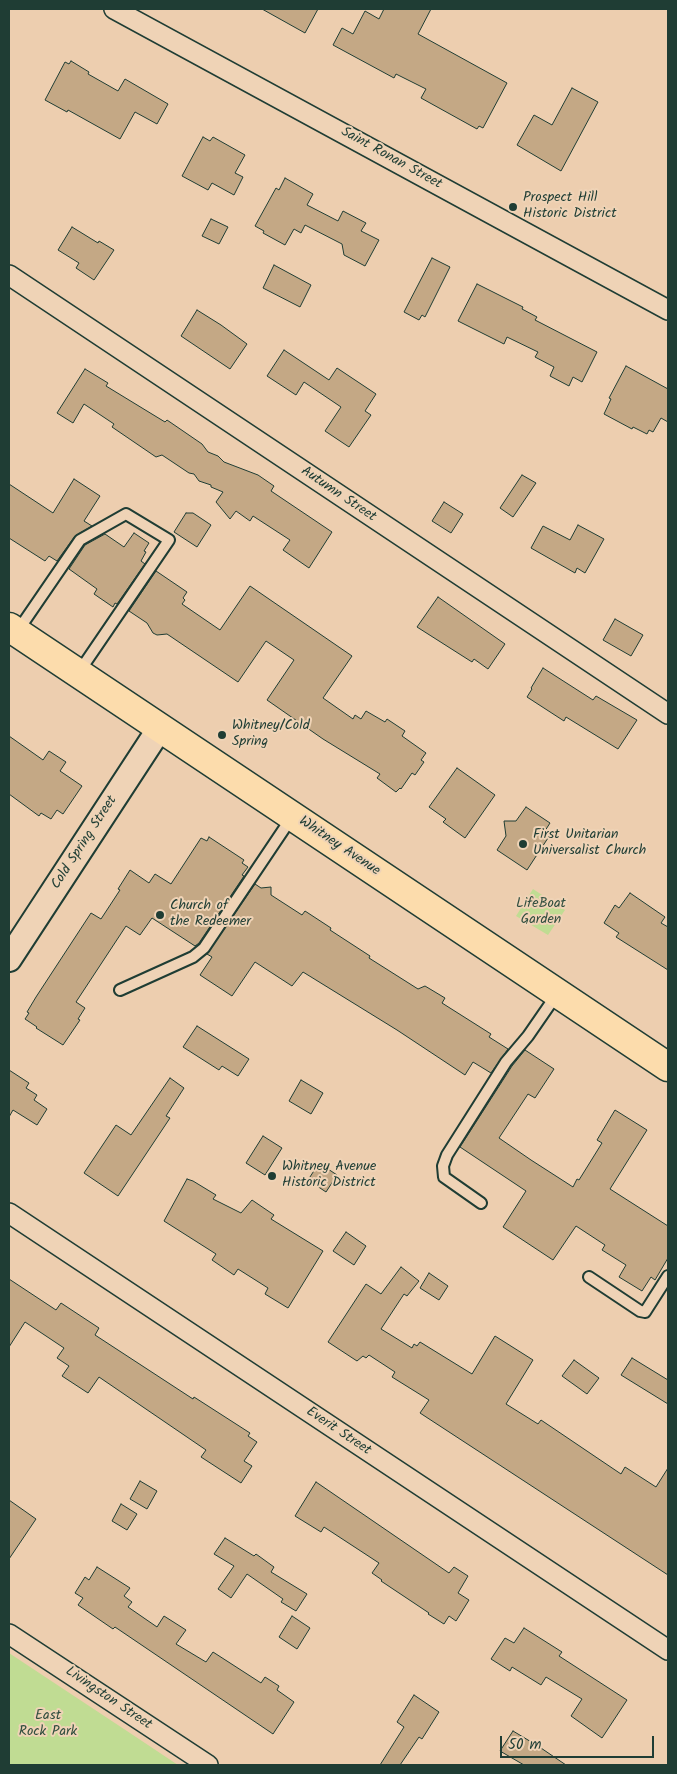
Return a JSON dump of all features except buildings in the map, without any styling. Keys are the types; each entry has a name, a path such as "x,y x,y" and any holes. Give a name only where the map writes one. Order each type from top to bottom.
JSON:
{"main road":[{"name":"Whitney Avenue","path":"13,629 668,1067"}],"street":[{"name":"Saint Ronan Street","path":"114,9 668,310"},
{"name":"Autumn Street","path":"9,276 668,714"},
{"name":"Cold Spring Street","path":"9,958 160,728"},
{"name":"Everit Street","path":"9,1213 667,1647"},
{"name":"Livingston Street","path":"9,1634 208,1765"}],"lane":[{"path":"13,629 80,540 126,514 169,540 79,673"},
{"path":"120,990 193,957 204,948 293,816"},
{"path":"482,1202 444,1177 443,1166 447,1155 506,1062 528,1036 558,993"},
{"path":"590,1277 640,1311 645,1312 668,1276"}],"green space":[{"name":"LifeBoat Garden","path":"533,889 565,910 548,935 516,916"},
{"name":"East Rock Park","path":"9,1653 133,1735 178,1765 9,1765"}],"place":[{"name":"Prospect Hill Historic District","path":"513,207"},
{"name":"Whitney/Cold Spring","path":"222,735"},
{"name":"First Unitarian Universalist Church","path":"523,844"},
{"name":"Church of the Redeemer","path":"160,915"},
{"name":"Whitney Avenue Historic District","path":"272,1176"}]}
